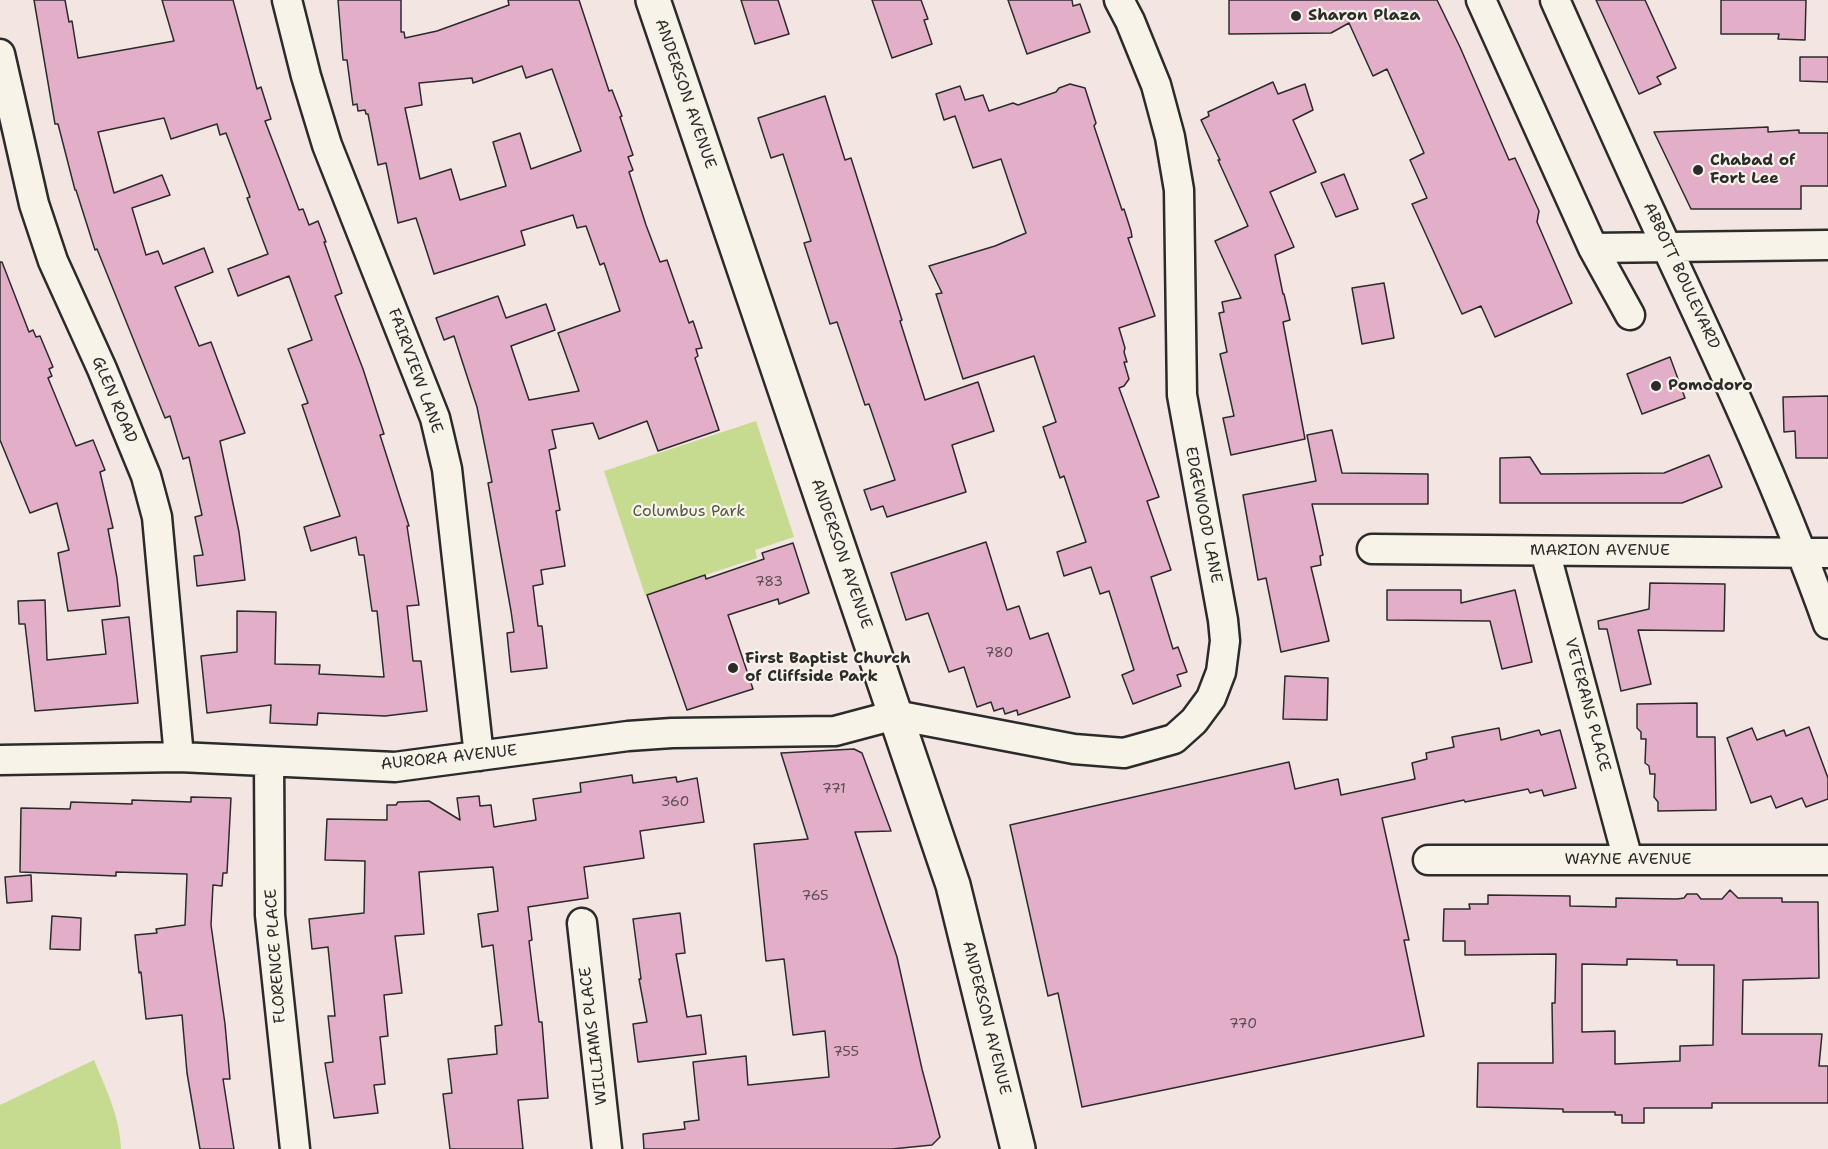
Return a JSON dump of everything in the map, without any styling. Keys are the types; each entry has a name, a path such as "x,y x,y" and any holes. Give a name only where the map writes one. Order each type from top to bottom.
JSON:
{"main road":[{"name":"ANDERSON AVENUE","path":"653,0 953,885 1018,1149"}],"street":[{"name":"FAIRVIEW LANE","path":"287,0 306,76 327,144 435,418 447,470 479,756"},
{"name":"EDGEWOOD LANE","path":"895,715 1074,749 1124,753 1174,739 1194,721 1211,698 1221,672 1225,641 1182,395 1179,190 1170,137 1156,85 1119,0"},
{"path":"1481,0 1593,248 1630,315"},
{"name":"ABBOTT BOULEVARD","path":"1555,0 1666,246 1815,553 1828,624"},
{"name":"GLEN ROAD","path":"0,54 34,204 53,261 102,369 137,454 158,517 179,757"},
{"path":"1593,248 1828,245"},
{"name":"MARION AVENUE","path":"1371,549 1815,553"},
{"name":"VETERANS PLACE","path":"1545,551 1628,860"},
{"name":"AURORA AVENUE","path":"0,760 179,757 395,767 628,736 835,731 895,715"},
{"name":"FLORENCE PLACE","path":"269,762 270,915 295,1149"},
{"name":"WAYNE AVENUE","path":"1428,860 1828,860"},
{"name":"WILLIAMS PLACE","path":"582,923 607,1149"}],"green space":[{"name":"Columbus Park","path":"756,421 794,537 755,550 757,558 645,595 604,471"},
{"path":"94,1060 115,1114 121,1149 0,1149 0,1105"}],"building":[{"path":"34,0 65,0 69,22 72,21 78,58 174,41 162,0 233,0 257,89 261,87 271,119 265,121 299,210 303,209 309,225 318,221 326,242 324,242 342,293 335,296 363,369 384,434 380,435 409,526 407,526 419,605 407,606 413,661 421,661 427,711 385,716 318,713 317,725 270,723 271,705 207,713 201,656 237,652 237,611 276,612 275,664 320,665 319,674 384,677 377,611 372,611 364,555 359,555 356,537 311,551 304,527 340,516 302,405 308,403 288,349 312,340 289,276 238,296 228,269 268,254 226,133 220,135 217,124 171,139 164,118 98,132 114,193 162,175 170,195 132,208 146,255 158,251 163,264 204,248 213,272 175,287 199,346 211,342 245,433 220,441 239,532 245,580 197,586 194,556 203,555 195,517 202,515 189,457 183,459 170,416 165,418 97,249 95,250 75,190 58,124 55,124"},
{"path":"338,0 401,0 401,32 404,32 405,38 437,31 509,5 508,0 579,0 609,91 612,90 622,116 620,117 633,155 628,157 633,170 629,172 646,225 660,262 667,260 689,323 693,321 702,348 696,349 698,356 695,358 719,430 658,451 647,421 599,439 593,423 552,430 556,448 549,450 560,510 556,511 565,566 541,570 543,584 533,586 538,626 542,626 547,668 511,672 507,633 514,632 488,483 492,482 477,407 454,336 444,340 436,318 498,296 506,318 546,304 555,330 511,346 529,400 579,391 558,333 620,311 604,263 600,265 586,226 577,228 573,215 521,231 525,245 434,274 416,218 398,223 386,163 378,165 368,114 365,110 358,111 357,104 353,105 347,60 343,60","holes":["522,66 526,78 552,69 581,151 531,169 520,133 493,142 506,186 460,200 451,169 420,179 405,108 422,105 419,83 472,78 473,83"]},
{"path":"741,0 778,0 789,34 755,44"},
{"path":"872,0 921,0 928,19 924,20 932,44 892,58"},
{"path":"1008,0 1072,0 1073,6 1080,4 1090,32 1027,54"},
{"path":"1229,0 1437,0 1509,160 1515,158 1539,211 1537,222 1572,303 1495,337 1481,306 1462,314 1412,204 1427,198 1410,160 1424,153 1387,69 1373,76 1349,23 1331,33 1229,34"},
{"path":"1596,0 1645,0 1676,68 1657,77 1661,84 1639,94"},
{"path":"1721,0 1806,0 1805,40 1778,39 1779,34 1721,34"},
{"path":"1800,57 1828,57 1828,82 1800,81"},
{"path":"1273,82 1278,94 1305,84 1313,110 1293,120 1316,172 1270,192 1294,247 1275,255 1290,320 1283,322 1305,439 1231,455 1223,418 1234,416 1220,354 1227,352 1219,313 1224,312 1222,302 1241,298 1215,241 1248,226 1201,120 1209,116 1208,112"},
{"path":"1070,84 1085,88 1096,123 1094,126 1131,231 1132,237 1128,238 1155,316 1119,328 1125,348 1127,362 1124,362 1129,379 1124,386 1119,388 1159,497 1147,501 1171,570 1151,577 1173,649 1178,647 1187,672 1177,675 1181,686 1133,704 1122,675 1134,670 1109,591 1100,594 1091,567 1064,576 1057,552 1086,542 1064,476 1060,478 1043,427 1056,422 1034,356 963,379 936,294 942,293 929,266 995,246 1026,233 1001,159 973,168 955,116 944,120 936,94 960,86 965,100 983,95 989,111 1013,103 1018,105 1056,92 1059,88"},
{"path":"825,96 845,160 851,158 925,400 978,382 994,431 952,445 966,492 887,517 883,506 871,510 864,490 895,480 869,404 865,405 837,322 830,324 804,243 811,241 783,154 771,158 758,118"},
{"path":"1768,127 1768,132 1799,130 1799,133 1828,133 1828,186 1801,186 1801,209 1691,209 1654,132"},
{"path":"1344,174 1358,209 1336,217 1321,183"},
{"path":"0,262 2,262 29,332 33,330 36,337 40,336 53,367 49,369 52,376 48,378 76,446 93,440 105,470 100,472 113,528 108,529 120,606 68,611 58,553 69,550 57,503 30,513 0,440"},
{"path":"1384,283 1394,338 1362,344 1352,288"},
{"name":"Pomodoro","path":"1670,357 1685,398 1642,414 1627,374"},
{"path":"1828,396 1828,458 1796,458 1795,431 1784,432 1783,397"},
{"path":"1332,430 1342,473 1428,474 1428,504 1312,504 1323,555 1320,556 1321,565 1311,567 1329,641 1281,652 1266,578 1258,580 1243,495 1316,481 1307,435"},
{"path":"1709,455 1722,487 1682,503 1500,503 1500,458 1530,457 1541,474 1664,473"},
{"path":"986,542 1007,610 1019,606 1030,639 1048,633 1070,697 1018,715 1017,710 1005,714 1003,708 994,711 991,702 977,707 964,667 949,672 928,613 906,620 891,573"},
{"path":"793,543 809,593 779,604 778,599 728,615 753,689 687,710 647,595 705,575 706,579 764,559 762,553"},
{"path":"1650,583 1725,584 1724,631 1638,630 1651,684 1621,691 1607,629 1599,629 1598,621 1649,609"},
{"path":"1387,590 1461,590 1461,603 1515,590 1532,662 1502,669 1490,621 1387,620"},
{"path":"45,600 47,660 106,654 102,620 129,617 138,703 35,711 25,624 19,624 18,601"},
{"path":"1285,676 1328,678 1327,720 1283,719"},
{"path":"1697,703 1697,737 1715,737 1716,810 1658,811 1658,802 1654,797 1655,774 1650,774 1649,766 1645,763 1646,739 1641,739 1641,732 1637,728 1637,704"},
{"path":"1809,727 1828,778 1828,799 1806,807 1802,798 1776,808 1771,796 1751,803 1727,738 1752,728 1757,740 1784,730 1786,736"},
{"path":"1499,728 1501,740 1539,730 1541,735 1560,730 1576,788 1544,796 1542,790 1530,793 1528,789 1382,818 1409,940 1404,940 1424,1036 1082,1107 1058,993 1048,996 1010,825 1289,762 1295,789 1338,779 1341,795 1415,779 1412,763 1427,759 1426,753 1454,747 1452,737"},
{"path":"854,749 862,753 891,831 855,832 897,957 940,1137 932,1145 892,1149 644,1149 643,1134 685,1129 684,1122 699,1120 693,1062 746,1056 748,1085 829,1077 825,1031 793,1035 784,959 766,961 754,844 808,839 781,753"},
{"path":"632,775 633,783 676,777 677,782 697,778 704,822 640,831 644,858 584,867 588,898 528,907 532,940 529,941 539,1022 542,1022 548,1098 518,1100 523,1149 450,1149 443,1094 452,1093 448,1059 497,1054 495,1026 502,1025 493,945 482,947 478,914 498,911 493,867 419,872 424,934 395,936 402,993 384,995 388,1036 380,1037 385,1084 374,1085 378,1113 334,1118 325,1063 333,1062 328,1016 335,1016 328,947 312,949 309,919 364,913 365,861 325,860 327,819 387,820 387,805 396,805 398,802 429,801 460,820 457,798 479,796 480,806 491,805 494,827 536,820 533,799 581,792 580,783"},
{"path":"191,797 231,798 227,873 223,873 222,886 213,885 211,925 225,1024 230,1079 223,1079 234,1149 200,1149 187,1073 182,1015 146,1019 135,935 157,933 156,929 185,925 187,874 116,872 116,876 20,872 21,808 70,809 71,802 132,804 132,800 191,802"},
{"path":"31,875 32,901 7,903 5,877"},
{"path":"1730,890 1738,898 1782,898 1782,902 1818,902 1819,978 1743,980 1742,1034 1822,1034 1819,1066 1828,1066 1828,1103 1712,1103 1712,1108 1644,1108 1644,1123 1622,1123 1622,1115 1615,1115 1615,1112 1563,1112 1563,1109 1477,1107 1478,1063 1553,1063 1552,1003 1555,1003 1556,954 1465,955 1465,941 1443,941 1444,909 1470,909 1469,904 1488,904 1488,895 1570,896 1570,906 1616,907 1616,898 1677,899 1684,898 1687,894 1697,894 1701,899 1722,899","holes":["1627,959 1677,960 1677,965 1714,965 1713,1045 1680,1046 1680,1061 1615,1064 1615,1031 1582,1032 1582,964 1627,965"]},
{"path":"680,913 685,953 676,954 687,1017 701,1015 706,1054 638,1062 633,1024 647,1022 639,979 641,979 633,919"},
{"path":"52,916 81,918 80,950 50,949"}],"place":[{"name":"Sharon Plaza","path":"1296,16"},
{"name":"Chabad of Fort Lee","path":"1698,170"},
{"name":"Pomodoro","path":"1656,386"},
{"name":"First Baptist Church of Cliffside Park","path":"733,668"}]}
